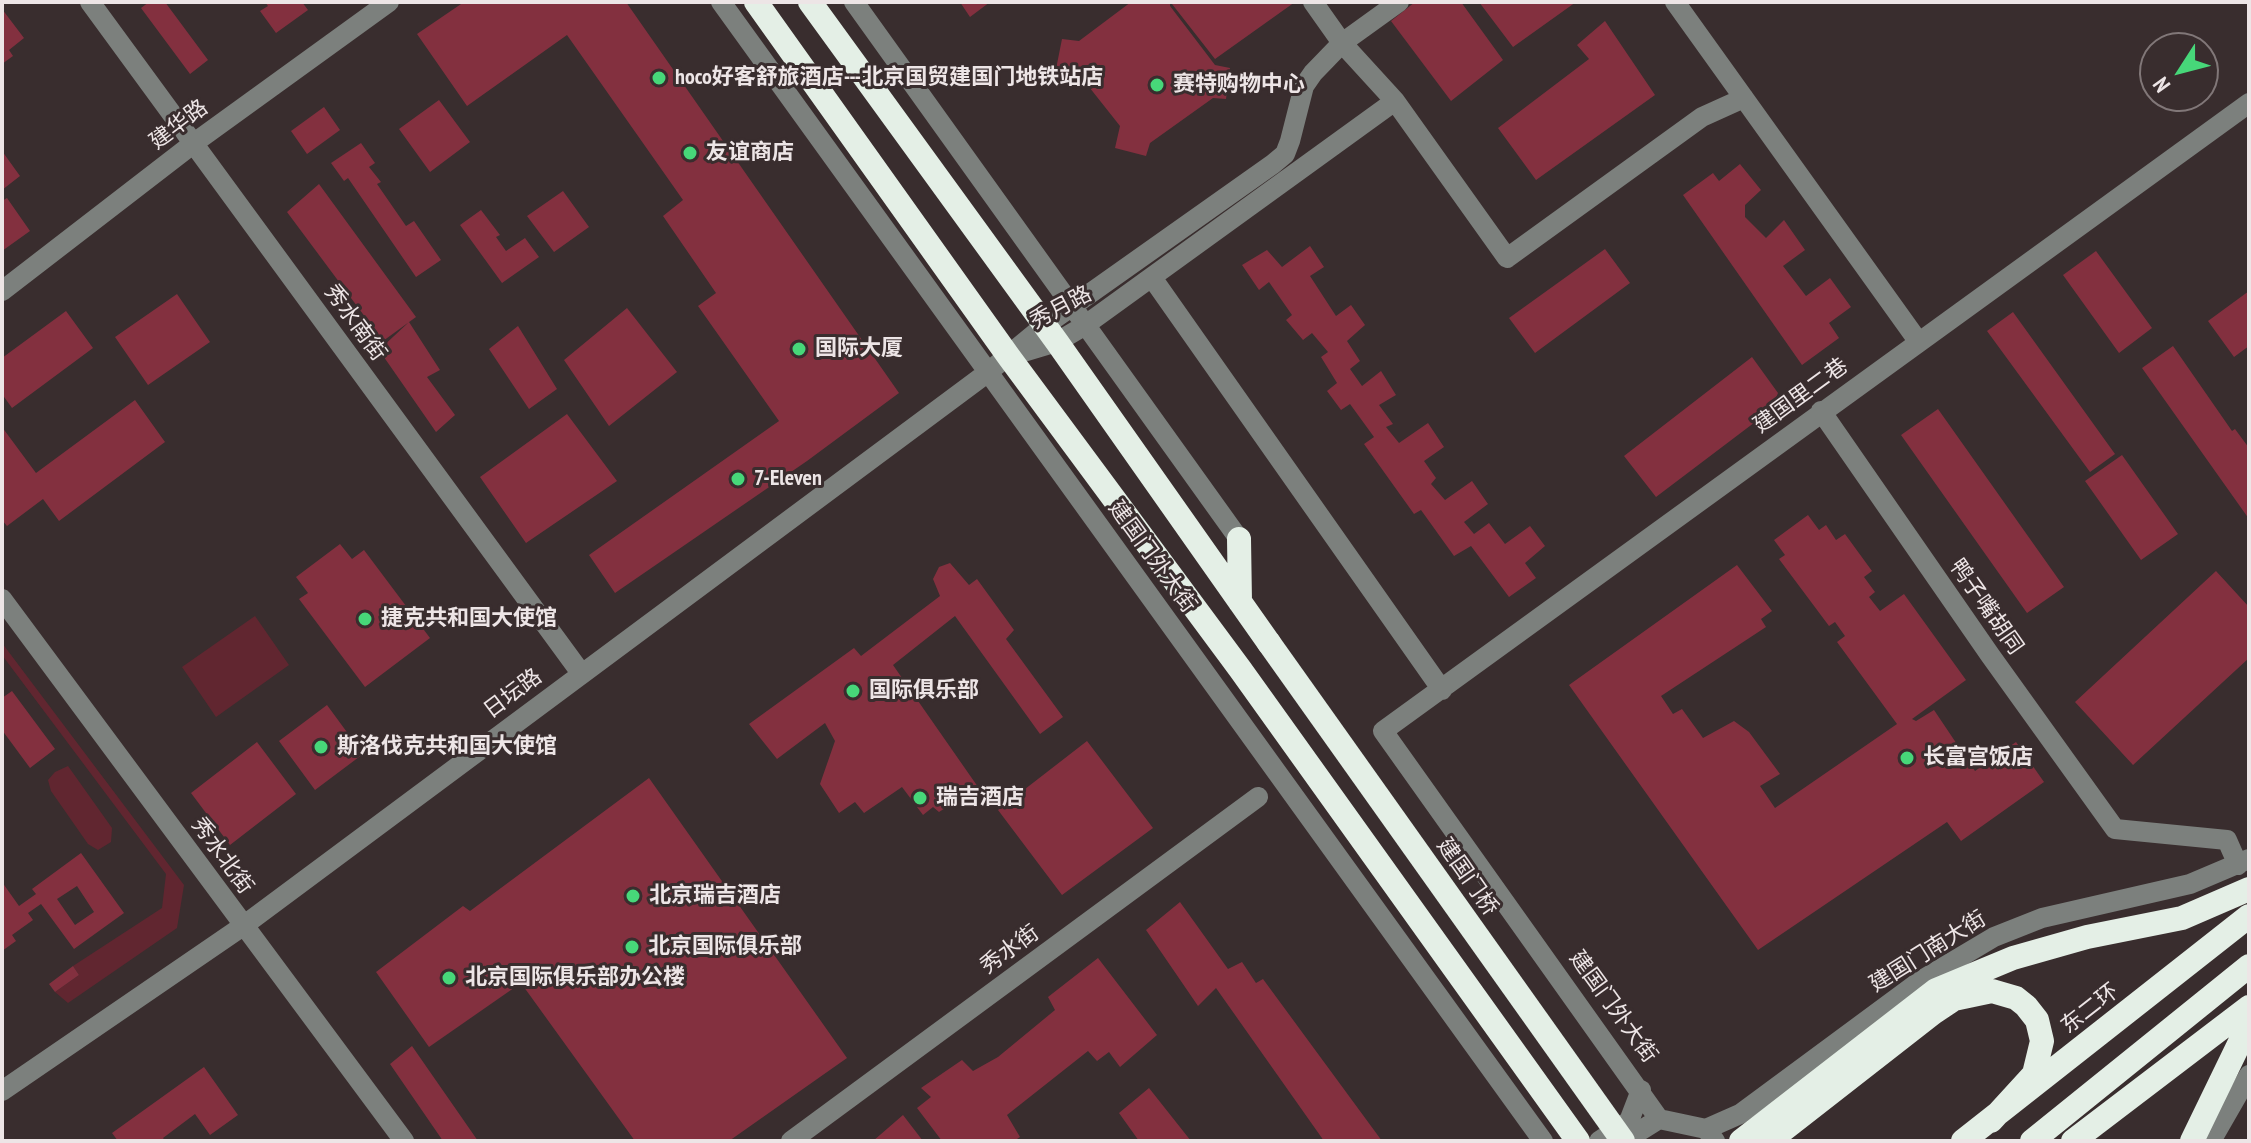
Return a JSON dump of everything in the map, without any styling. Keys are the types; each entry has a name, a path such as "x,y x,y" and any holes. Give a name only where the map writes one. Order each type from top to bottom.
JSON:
{"highway":[{"name":"建国门外大街","path":"756,2 1009,357 1240,669 1578,1141"},
{"name":"建国门外大街","path":"810,2 1269,643"},
{"path":"1239,539 1240,602"},
{"name":"建国门桥","path":"1269,643 1624,1141"},
{"path":"1769,1141 1928,1006 1936,990 2013,958 2087,937 2182,918 2249,889"},
{"name":"东二环","path":"1963,1141 2249,916"},
{"path":"2032,1141 2249,966"},
{"path":"1741,1141 1928,1006 1971,994 2001,992 2026,1006 2037,1020 2042,1041 2034,1074 1991,1121"},
{"path":"2073,1141 2249,1007"},
{"path":"2192,1141 2240,1042 2249,1031"}],"street":[{"name":"秀水南街","path":"90,2 581,673"},
{"name":"建华路","path":"2,291 194,143 389,2"},
{"name":"建国门外大街","path":"721,2 1543,1141"},
{"path":"854,2 1239,539"},
{"path":"1313,2 1342,43 1395,101 1507,258 1702,117 1744,98"},
{"path":"1342,43 1399,2"},
{"path":"1675,2 1918,341"},
{"name":"秀月路","path":"1050,334 1072,307 1285,154 1304,86 1324,59 1342,43"},
{"name":"秀月路","path":"1009,357 1050,334 1084,326 1395,101"},
{"name":"建国里二巷","path":"1383,731 1918,341 2246,112"},
{"path":"1153,279 1442,690"},
{"name":"日坛路","path":"2,1091 243,926 1009,357"},
{"name":"鸭子嘴胡同","path":"1821,411 2115,829 2227,840 2244,862"},
{"name":"秀水北街","path":"2,599 404,1141"},
{"name":"建国门外大街","path":"1383,731 1659,1119"},
{"name":"秀水街","path":"791,1141 1258,797"},
{"name":"建国门南大街","path":"1711,1135 1920,981 1994,937 2042,918 2190,884 2244,862"},
{"path":"2211,1141 2249,1075"},
{"path":"1599,1141 1629,1121 1641,1090"},
{"path":"1624,1141 1659,1119 1711,1135"}],"shaded area":[{"path":"255,616 289,665 216,717 182,667"},
{"path":"2,643 184,885 177,928 68,1003 55,992 79,975 73,966 162,908 166,874 2,655"},
{"path":"68,766 112,828 111,842 98,850 88,844 51,791 48,780 55,772"}],"building":[{"path":"149,2 165,2 208,60 190,74 141,8"},
{"path":"265,2 302,2 308,10 276,33 260,11 268,6"},
{"path":"464,2 626,2 899,393 807,461 615,593 589,555 779,421 698,306 716,293 663,216 683,200 567,35 467,106 417,34"},
{"path":"960,2 990,2 970,17"},
{"name":"赛特购物中心","path":"1131,2 1170,2 1215,65 1230,68 1226,99 1213,98 1150,143 1146,156 1115,148 1120,126 1078,73 1056,69 1062,39 1079,41"},
{"name":"赛特购物中心","path":"1295,2 1215,59 1172,4"},
{"path":"1415,2 1461,2 1503,60 1451,101 1391,21"},
{"path":"1479,2 1576,2 1513,47"},
{"path":"2,9 24,38 9,50 13,56 2,64"},
{"path":"1605,21 1655,95 1536,180 1498,128 1589,59 1577,45"},
{"path":"439,100 470,142 430,172 399,129"},
{"path":"324,107 340,130 307,154 291,131"},
{"path":"361,143 375,163 369,167 381,182 377,184 406,226 414,221 441,260 416,277 348,178 344,181 331,163"},
{"path":"2,151 20,176 2,190"},
{"path":"1740,164 1761,190 1745,205 1745,217 1766,238 1784,220 1805,250 1783,266 1806,296 1830,278 1851,307 1829,323 1839,338 1802,365 1683,195 1713,173 1719,181"},
{"path":"319,184 416,317 383,341 287,212"},
{"path":"563,191 589,227 554,252 527,216"},
{"path":"7,198 30,231 2,251 2,201"},
{"path":"481,210 500,235 496,237 506,251 525,238 539,257 502,283 460,225"},
{"path":"1310,246 1324,267 1310,276 1336,316 1351,305 1365,325 1347,341 1360,361 1350,369 1362,386 1381,371 1396,395 1379,405 1393,424 1386,427 1399,443 1428,423 1444,447 1424,461 1436,478 1431,484 1445,500 1472,481 1488,504 1464,522 1474,534 1489,523 1505,544 1530,526 1545,546 1525,563 1536,578 1509,597 1471,546 1454,556 1421,510 1414,514 1364,444 1374,437 1350,404 1341,410 1327,391 1337,383 1321,357 1328,352 1312,333 1303,340 1286,320 1292,315 1269,282 1259,290 1242,265 1267,250 1282,267"},
{"path":"1605,249 1630,283 1535,353 1509,318"},
{"path":"2096,251 2152,328 2119,353 2063,275"},
{"path":"2249,291 2249,346 2234,357 2208,321"},
{"path":"177,294 210,342 148,385 115,337"},
{"path":"627,308 677,372 609,426 564,360"},
{"path":"66,311 93,348 12,408 2,394 2,358"},
{"path":"2013,312 2115,454 2090,472 1987,331"},
{"path":"409,322 440,370 427,377 455,415 436,432 379,350"},
{"path":"518,326 557,389 529,409 489,349"},
{"path":"2173,346 2232,431 2235,429 2249,448 2249,519 2142,368"},
{"path":"1752,357 1778,393 1771,410 1656,497 1624,456"},
{"path":"135,400 165,442 59,521 43,499 7,526 2,520 2,427 36,473"},
{"path":"1938,409 2064,587 2027,613 1901,435"},
{"path":"567,414 617,481 526,543 480,477"},
{"path":"2122,455 2178,534 2141,560 2085,481"},
{"path":"1808,515 1819,530 1826,525 1836,540 1845,534 1872,571 1864,577 1875,592 1869,597 1880,611 1904,594 1966,680 1912,719 1916,721 1934,710 1975,771 2016,742 2044,782 1961,841 1947,822 1758,950 1569,685 1737,565 1772,611 1761,619 1766,627 1661,696 1673,714 1682,709 1703,738 1734,721 1749,732 1780,774 1760,786 1775,808 1897,724 1837,642 1845,636 1835,622 1829,626 1779,559 1785,555 1774,540"},
{"name":"捷克共和国大使馆","path":"340,544 352,559 364,550 430,638 365,687 299,599 308,593 296,577"},
{"name":"国际俱乐部","path":"950,563 969,585 977,579 1014,630 1006,639 1063,717 1040,734 955,616 893,665 978,787 939,812 933,807 923,815 902,787 864,813 855,802 839,813 820,784 835,741 825,723 777,759 749,724 854,648 861,656 940,596 933,579 939,567"},
{"path":"2216,571 2249,607 2249,658 2133,765 2075,702"},
{"path":"12,691 55,749 30,768 2,730 2,698"},
{"name":"斯洛伐克共和国大使馆","path":"327,705 363,754 315,790 279,741"},
{"path":"1087,741 1153,828 1062,895 998,810"},
{"path":"257,742 296,794 230,845 191,793"},
{"name":"北京国际俱乐部","path":"649,778 847,1058 729,1141 635,1141 521,983 429,1047 376,972 463,906 470,911"},
{"path":"81,853 124,913 74,949 41,904 28,913 33,920 12,935 16,941 2,951 2,882 19,906 36,894 32,889","holes":["77,886 94,912 75,925 57,899"]},
{"path":"1180,902 1228,969 1242,962 1256,983 1263,979 1382,1141 1324,1141 1216,988 1198,1006 1146,930"},
{"path":"1098,958 1157,1035 1120,1067 1109,1052 1097,1061 1088,1051 1007,1115 1020,1137 1014,1141 942,1141 917,1108 931,1097 921,1088 962,1060 973,1071 998,1057 1055,1010 1048,997"},
{"path":"73,966 79,975 55,992 49,984"},
{"path":"412,1046 478,1141 443,1141 390,1064"},
{"path":"204,1067 238,1115 210,1135 195,1114 163,1138 165,1141 118,1141 112,1133"},
{"path":"1149,1088 1191,1141 1139,1141 1119,1113"},
{"path":"903,1115 923,1141 873,1141"}],"place":[{"name":"hoco好客舒旅酒店---北京国贸建国门地铁站店","path":"659,78"},
{"name":"赛特购物中心","path":"1157,85"},
{"name":"友谊商店","path":"690,153"},
{"name":"国际大厦","path":"799,349"},
{"name":"7-Eleven","path":"738,479"},
{"name":"捷克共和国大使馆","path":"365,619"},
{"name":"国际俱乐部","path":"853,691"},
{"name":"斯洛伐克共和国大使馆","path":"321,747"},
{"name":"长富宫饭店","path":"1907,758"},
{"name":"瑞吉酒店","path":"920,798"},
{"name":"北京瑞吉酒店","path":"633,896"},
{"name":"北京国际俱乐部","path":"632,947"},
{"name":"北京国际俱乐部办公楼","path":"449,978"}]}
